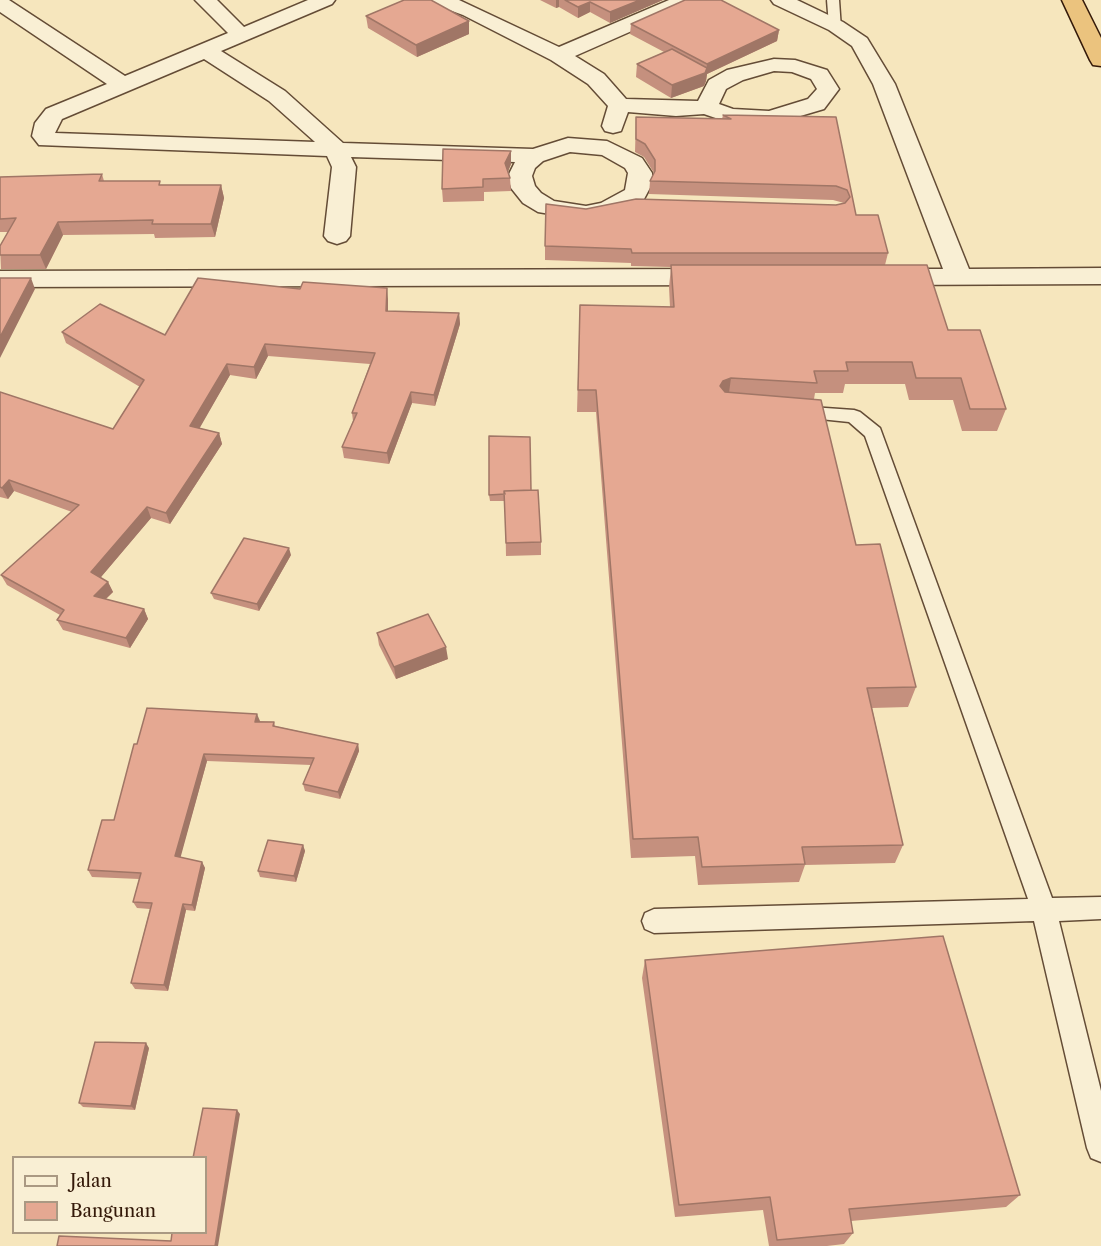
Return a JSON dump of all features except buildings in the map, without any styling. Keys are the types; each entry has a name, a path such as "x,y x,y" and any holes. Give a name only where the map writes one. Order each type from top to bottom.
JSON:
{"highway":[{"path":"1072,0 1101,60"}],"street":[{"path":"205,0 242,36"},
{"path":"325,0 54,114 46,123 43,136 46,140 535,156 568,145 607,148 634,163 640,173 640,184 635,194 623,204"},
{"path":"440,0 470,11 559,56 596,79 619,105 676,109 706,107 730,117 770,118 816,104 828,89 819,75 795,66 774,65 735,75 717,85 706,107"},
{"path":"559,56 686,0"},
{"path":"781,0 836,26 860,42 884,84 959,276"},
{"path":"0,3 123,85"},
{"path":"206,51 278,96 335,148 344,167 337,236"},
{"path":"607,148 619,105"},
{"path":"535,156 525,165 520,176 523,188 532,198 547,207 586,213 606,210 623,204 658,204"},
{"path":"863,277 1101,276"},
{"path":"0,279 743,277"}],"lane":[{"path":"834,0 836,26"},
{"path":"774,411 854,416 873,433 1044,910 1101,1148"},
{"path":"654,921 1101,908"}]}
